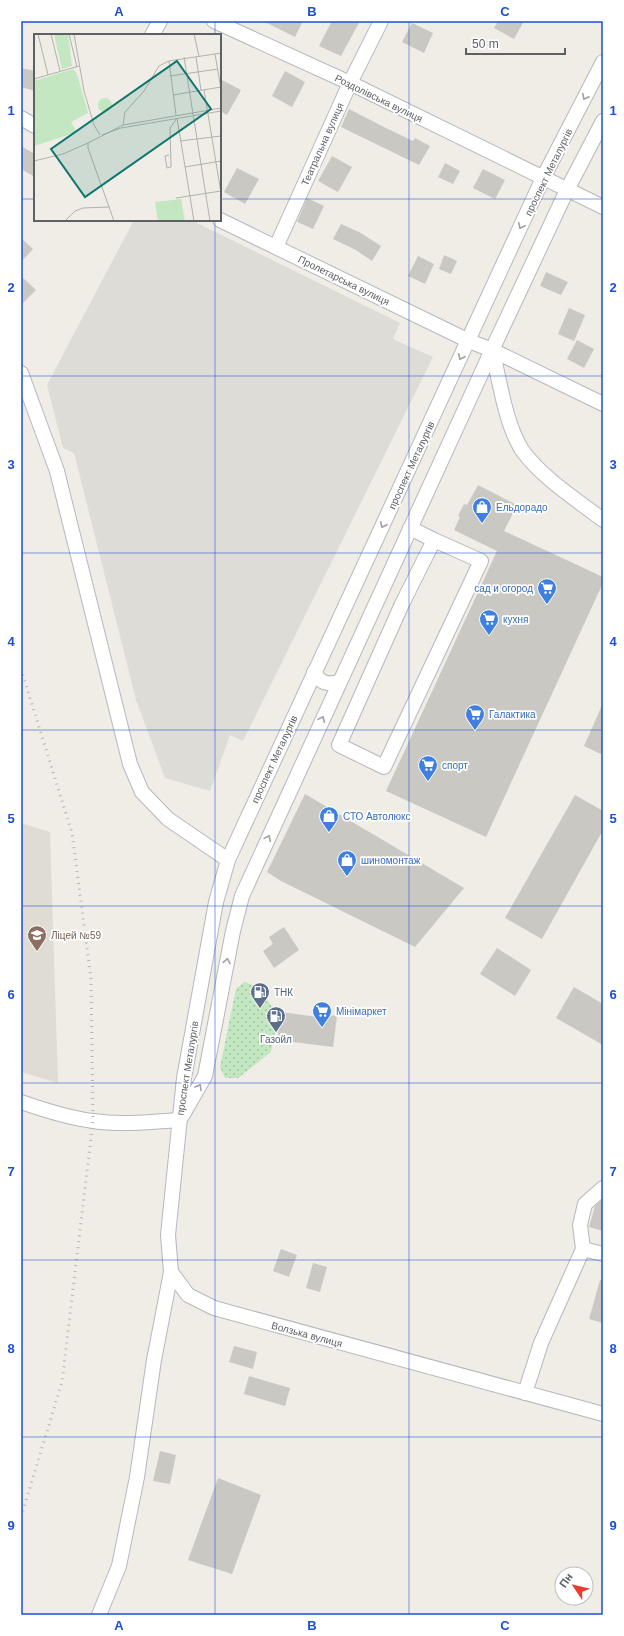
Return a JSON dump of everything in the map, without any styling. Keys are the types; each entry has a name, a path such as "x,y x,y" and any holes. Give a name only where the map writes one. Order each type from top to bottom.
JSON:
{"street":[{"path":"153,34 160,21"},
{"name":"Роздолівська вулиця","path":"214,21 350,83 567,190"},
{"name":"Театральна вулиця","path":"276,247 350,83 381,21"},
{"name":"проспект Металургів","path":"179,1120 184,1078 216,902 228,860 543,178 603,62"},
{"path":"21,118 34,125"},
{"name":"проспект Металургів","path":"179,1120 206,1076 233,931 242,896 492,350 567,190 603,121"},
{"path":"567,190 603,208"},
{"name":"Пролетарська вулиця","path":"221,220 469,341 492,350"},
{"path":"492,350 603,404"},
{"path":"492,350 512,428 523,450 543,472 603,520"},
{"path":"21,373 57,471 130,764 142,792 168,819 228,860"},
{"path":"410,528 481,561 384,767 339,745 402,604 434,540"},
{"path":"314,672 317,678 324,683 331,684 339,682"},
{"path":"21,1102 50,1112 93,1121 135,1124 179,1120 168,1235 171,1272 154,1360 137,1477 119,1566 99,1615"},
{"path":"525,1393 541,1343 583,1248 580,1225 585,1204 603,1188"},
{"path":"583,1248 603,1254"},
{"name":"Волзька вулиця","path":"171,1272 188,1295 214,1308 603,1414"}],"shaded area":[{"path":"133,221 193,221 400,323 393,339 433,357 243,741 230,735 210,791 165,778 136,700 74,453 63,448 47,385"},
{"name":"Ліцей №59","path":"21,823 50,832 58,1083 21,1072"}],"green space":[{"path":"244,982 259,987 278,1016 271,1052 238,1078 225,1078 220,1067 236,989"}],"building":[{"path":"263,21 303,21 295,37"},
{"path":"332,21 360,21 341,56 319,46"},
{"path":"498,21 524,21 514,39 494,28"},
{"path":"412,23 433,33 424,53 402,42"},
{"path":"21,68 34,71 34,91 21,87"},
{"path":"285,71 305,82 292,107 272,96"},
{"path":"221,80 241,90 227,115 221,112"},
{"path":"349,109 413,141 415,138 430,146 419,165 341,127"},
{"path":"21,146 34,153 34,176 21,169"},
{"path":"332,156 352,167 338,192 318,181"},
{"path":"445,163 460,171 453,184 438,177"},
{"path":"237,168 259,179 245,204 224,192"},
{"path":"483,169 505,180 495,199 473,188"},
{"path":"307,198 324,206 313,229 297,222"},
{"path":"341,224 359,232 381,246 372,261 356,250 333,239"},
{"path":"21,238 33,249 21,262"},
{"path":"444,255 457,261 451,274 439,269"},
{"path":"418,256 434,264 425,284 408,276"},
{"path":"546,272 568,282 561,295 540,286"},
{"path":"21,276 36,290 21,305"},
{"path":"569,308 585,315 574,341 558,334"},
{"path":"577,340 594,349 584,368 567,359"},
{"name":"Галактика","path":"478,485 517,505 504,531 603,577 603,583 486,837 386,791 497,551 454,530 460,517 458,516 464,504 467,505"},
{"path":"603,703 603,755 584,746"},
{"name":"СТО Автолюкс","path":"305,794 464,888 415,947 281,881 267,872"},
{"path":"575,795 603,811 603,830 542,939 505,918"},
{"path":"284,927 299,950 274,968 263,951 273,944 269,937"},
{"path":"497,948 531,970 515,996 480,974"},
{"path":"574,987 603,1004 603,1045 556,1018"},
{"path":"281,1012 318,1017 318,1014 337,1016 333,1047 277,1040"},
{"path":"603,1199 603,1231 589,1227 595,1206"},
{"path":"281,1249 297,1255 289,1277 273,1271"},
{"path":"313,1263 327,1267 320,1292 306,1288"},
{"path":"600,1280 603,1280 603,1323 589,1319"},
{"path":"234,1346 257,1352 253,1369 229,1362"},
{"path":"249,1376 290,1388 285,1406 244,1394"},
{"path":"160,1451 176,1455 170,1484 153,1481"},
{"path":"218,1478 261,1495 232,1574 188,1560"}],"railway":[{"path":"21,669 72,833 91,979 93,1121 62,1382 21,1517"}],"place":[{"name":"Ельдорадо","path":"482,524"},
{"name":"сад и огород","path":"547,605"},
{"name":"кухня","path":"489,636"},
{"name":"Галактика","path":"475,731"},
{"name":"спорт","path":"428,782"},
{"name":"СТО Автолюкс","path":"329,833"},
{"name":"шиномонтаж","path":"347,877"},
{"name":"Ліцей №59","path":"37,952"},
{"name":"ТНК","path":"260,1009"},
{"name":"Мінімаркет","path":"322,1028"},
{"name":"Газойл","path":"276,1033"}]}
